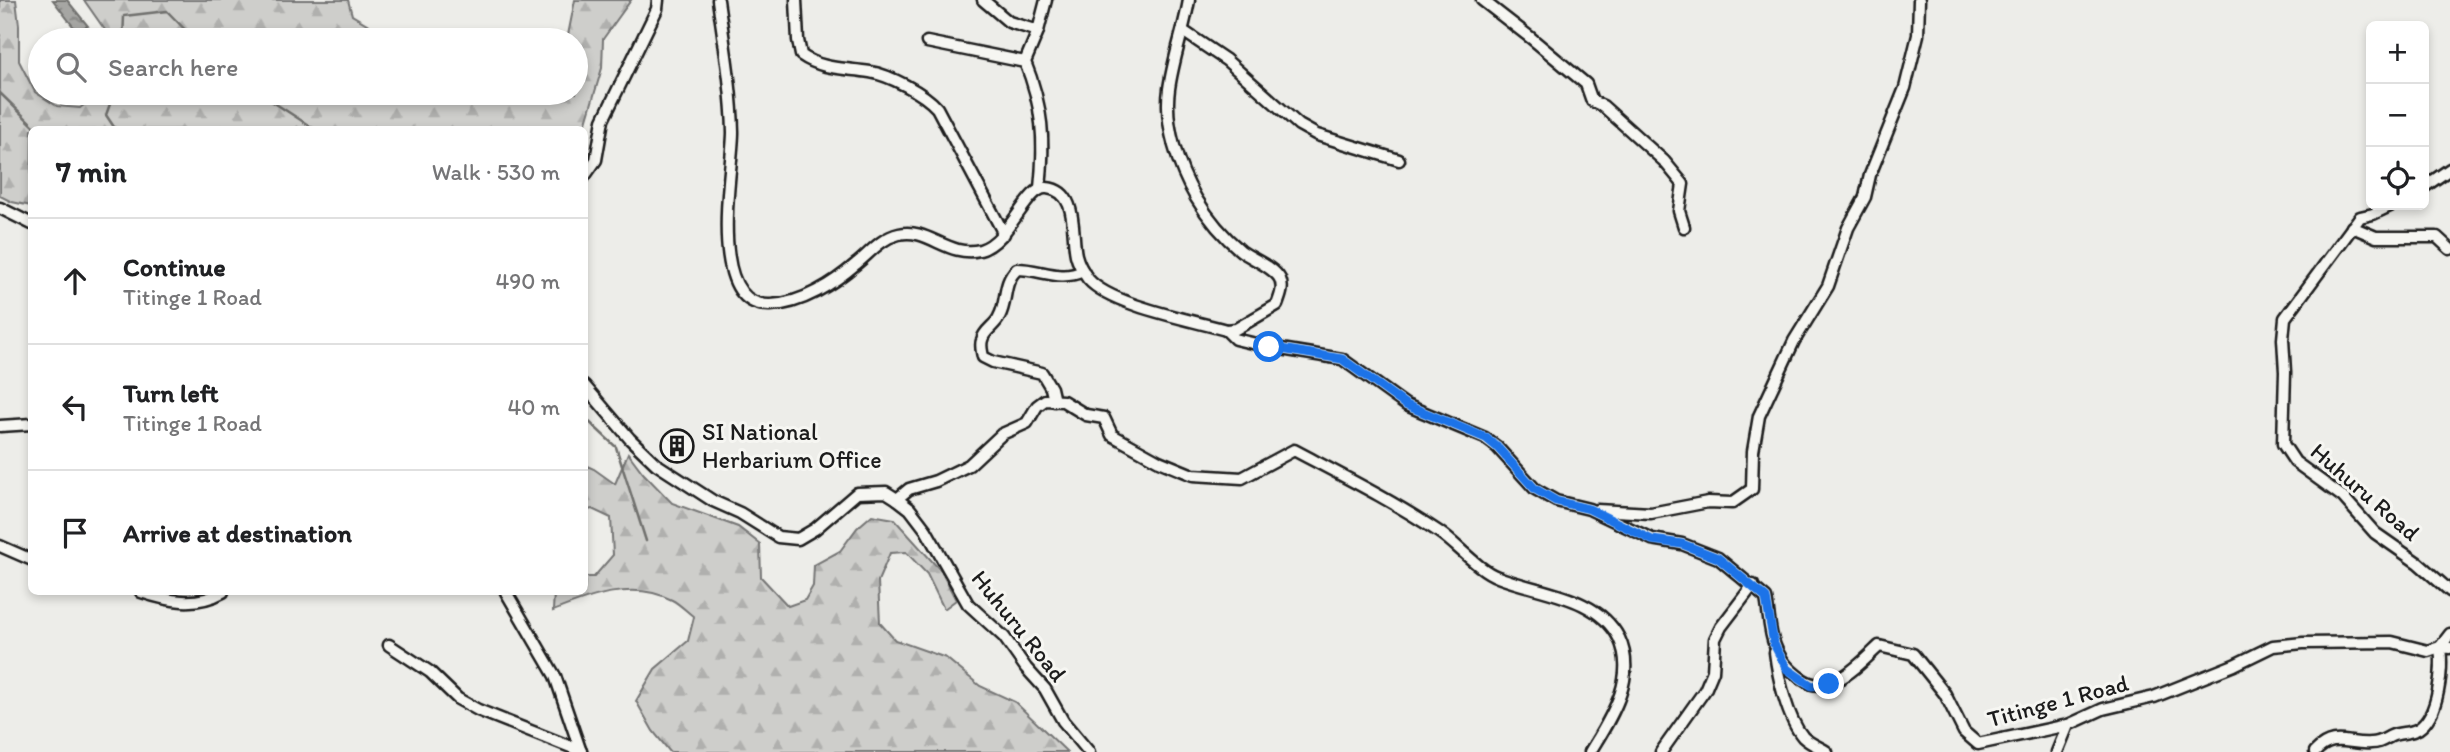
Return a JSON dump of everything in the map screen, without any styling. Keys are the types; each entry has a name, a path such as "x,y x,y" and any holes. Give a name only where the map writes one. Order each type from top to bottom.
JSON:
{"street":[{"path":"588,171 596,160 603,120 659,0"},
{"path":"718,0 733,130 726,242 729,264 740,290 750,299 770,305 802,297 826,287 875,247 896,234 908,232 921,235 951,249 966,252 982,249 1004,234 1027,201 1040,188 1044,154 1042,121 1035,88 1025,62 1038,31 1046,0"},
{"path":"796,0 801,55 824,66 873,72 898,82 931,102 942,114 1004,234"},
{"path":"983,0 1009,22 1038,31"},
{"path":"1189,0 1170,81 1168,110 1184,174 1206,214 1224,234 1242,252 1282,281 1277,305 1236,328 1226,330"},
{"path":"1482,0 1586,84 1592,101 1603,106 1664,161 1683,184 1679,211 1684,227"},
{"path":"1589,509 1651,513 1708,502 1732,503 1752,489 1753,451 1759,416 1794,341 1828,286 1848,228 1865,197 1870,175 1905,88 1918,35 1919,0"},
{"path":"1183,31 1226,60 1298,125 1317,135 1399,160"},
{"path":"927,42 1025,62"},
{"path":"2429,184 2450,169"},
{"path":"1040,188 1056,190 1063,196 1073,218 1076,257 1083,271 1074,276 1061,277 1030,269 1017,269 1010,275 1005,288 1000,317 984,334 980,343 983,357 993,362 1042,373 1051,388 1054,401"},
{"path":"0,208 28,222"},
{"name":"Huhuru Road","path":"2381,210 2360,217 2285,318 2283,444 2295,462 2343,496 2375,533 2418,563 2450,591"},
{"path":"2352,227 2376,237 2438,237 2450,249"},
{"name":"Titinge 1 Road","path":"1083,271 1099,289 1121,300 1226,330 1235,339 1342,359 1406,405 1486,438 1535,489 1556,501 1589,509 1652,540 1682,544 1718,558 1766,598 1774,644 1787,669 1812,686 1829,684 1858,667 1879,646 1913,654 1945,694 1964,732 1978,744 2068,725 2103,709 2165,693 2273,646 2392,642 2428,651 2445,647"},
{"path":"588,390 630,439 656,464 778,537 797,539 816,529 857,493 886,492 897,499 909,489 936,481 969,466 1002,434 1027,423 1037,406 1045,400 1063,401 1086,415 1104,418 1112,435 1159,461 1193,475 1242,478 1294,450 1439,532 1494,576 1582,604 1605,619 1619,638 1625,661 1624,684 1613,714 1590,752"},
{"path":"0,426 28,424"},
{"name":"Huhuru Road","path":"897,499 910,509 926,530 968,604 1004,637 1045,689 1063,721 1089,752"},
{"path":"0,546 28,558"},
{"path":"1661,752 1705,690 1713,671 1715,639 1752,585"},
{"path":"151,595 183,602 217,595"},
{"path":"508,595 555,676 581,752"},
{"path":"2315,752 2320,746 2336,739 2368,744 2382,742 2393,735 2410,733 2419,728 2424,723 2441,684 2445,647 2450,634"},
{"path":"1774,644 1777,667 1793,723 1805,739 1827,752"},
{"path":"389,645 430,672 458,699 478,710 581,752"},
{"path":"2057,752 2068,725"}],"green space":[{"path":"0,0 16,0 19,61 28,78 28,105 80,108 84,105 588,105 588,28 569,28 575,0 631,0 603,39 602,68 585,126 28,126 28,205 0,196"},
{"path":"84,0 348,0 352,15 374,28 104,28"},
{"path":"628,453 672,503 738,527 760,544 761,577 788,606 805,600 813,586 814,565 840,551 857,528 872,515 894,519 941,571 956,600 944,609 927,574 906,552 890,553 878,581 880,623 895,640 946,658 980,686 1015,702 1067,752 670,752 653,731 636,701 655,669 688,641 694,617 672,600 643,591 612,592 553,611 554,595 588,595 588,577 594,577 613,555 611,518 592,509 588,510 588,466 615,484"}],"water":[{"path":"53,0 67,0 88,26 74,28"}],"waterway":[{"path":"124,28 124,16 167,11 183,28"},
{"path":"0,93 34,126"},
{"path":"110,105 106,115 113,126"},
{"path":"277,105 310,126"},
{"path":"588,421 616,447 646,541"}],"place":[{"name":"SI National Herbarium Office","path":"677,446"}],"route":[{"path":"1269,347 1342,359 1406,405 1486,438 1535,489 1556,501 1589,509 1652,540 1682,544 1718,558 1766,598 1774,644 1787,669 1812,686 1829,684"}]}
